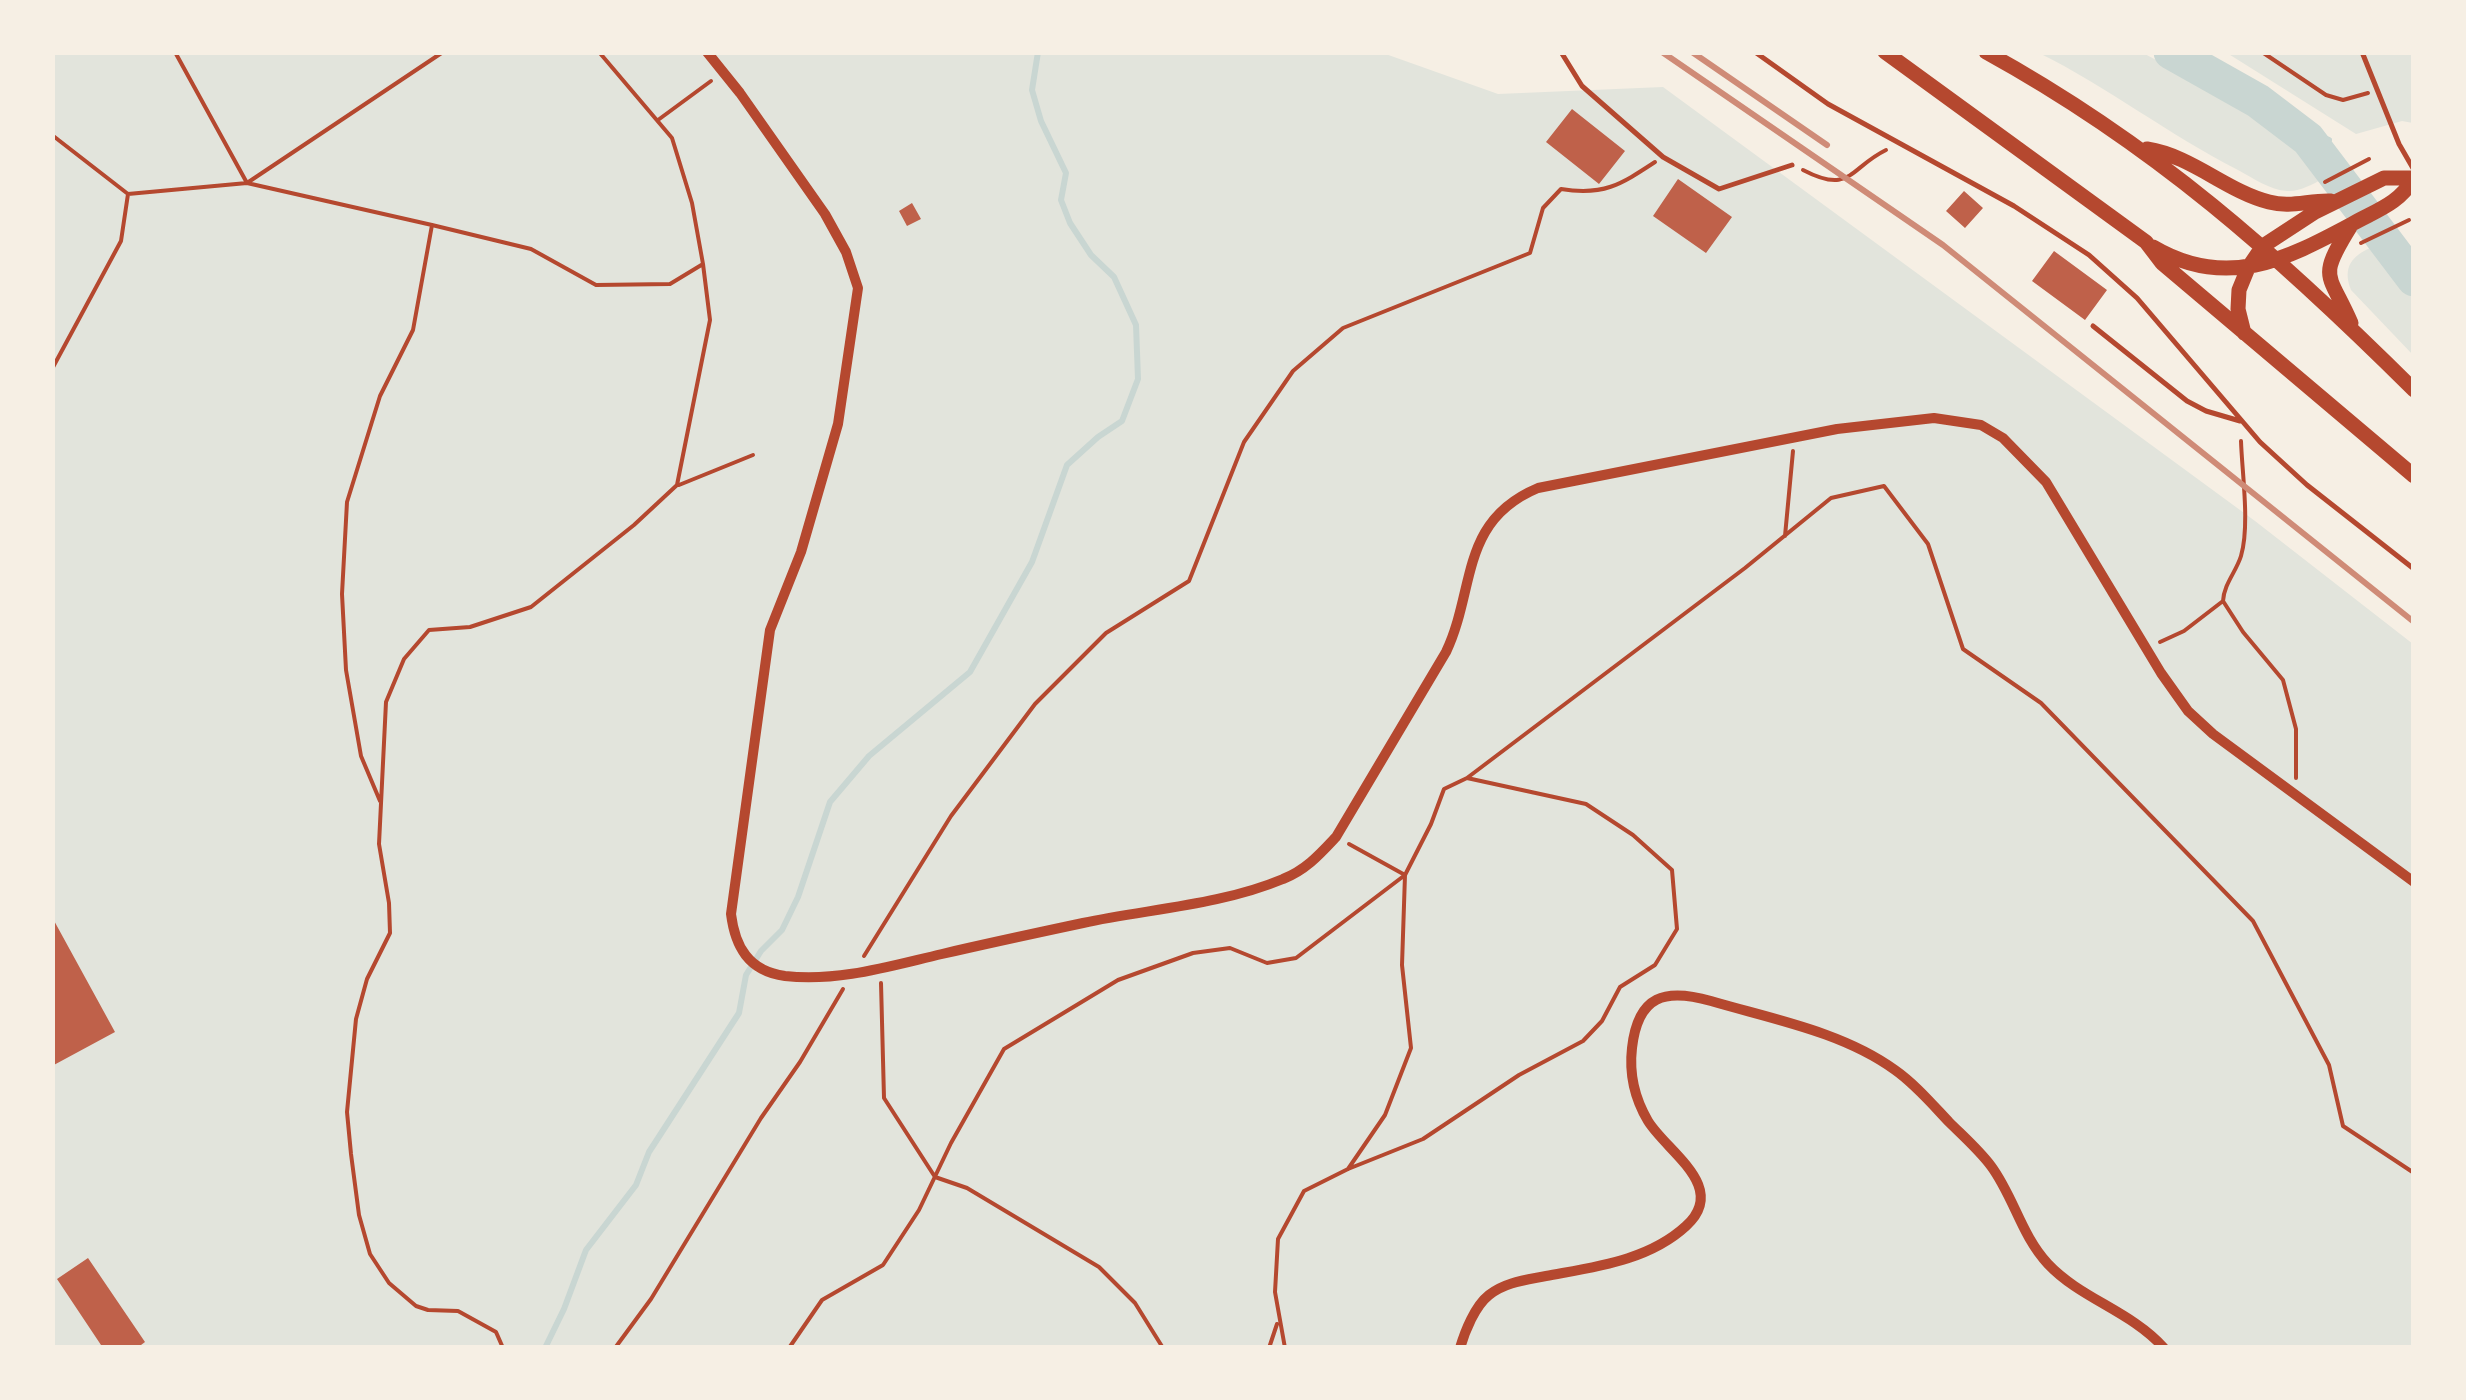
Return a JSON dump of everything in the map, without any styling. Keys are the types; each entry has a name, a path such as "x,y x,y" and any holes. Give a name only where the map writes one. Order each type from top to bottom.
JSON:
{"main road":[{"path":"1886,52 2146,242 2186,263 2248,268 2278,260 2397,202 2414,178"},
{"path":"1986,52 2142,148 2264,246 2414,390"},
{"path":"2142,148 2174,156 2264,201 2294,206 2337,200"},
{"path":"2244,333 2238,309 2239,290 2248,268 2264,246 2337,200 2384,178 2414,178"},
{"path":"2354,223 2334,251 2328,275 2355,332"},
{"path":"2146,242 2162,263 2414,476"}],"street":[{"path":"707,52 825,214 846,252 858,288 838,424 801,552 770,630 730,914 734,940 743,956 757,965 782,976 852,976 1253,890 1286,878 1313,862 1336,837 1446,652 1459,620 1471,559 1500,511 1538,488 1794,438 1934,418 1981,425 2003,438 2046,482 2146,649 2200,722 2414,882"},
{"path":"1460,1348 1486,1296 1508,1283 1627,1261 1684,1229 1695,1216 1701,1199 1696,1176 1654,1130 1634,1088 1632,1046 1637,1026 1658,996 1668,994 1688,994 1792,1024 1869,1054 1893,1068 1990,1164 2020,1223 2047,1263 2063,1278 2134,1320 2164,1348"}],"lane":[{"path":"1561,52 1582,86 1664,157 1718,189 1792,165"},
{"path":"1755,52 1828,104 2014,206 2089,255 2137,298 2240,421 2306,484 2414,568"},
{"path":"2362,52 2414,170"},
{"path":"2093,326 2187,401 2240,421"}],"path":[{"path":"176,52 247,183"},
{"path":"247,183 442,52"},
{"path":"599,52 672,138 692,202 710,320 677,486"},
{"path":"2262,52 2326,95 2343,100 2378,90"},
{"path":"658,120 723,72"},
{"path":"52,135 128,194 247,183 532,249 596,286 670,284 703,264"},
{"path":"1792,165 1820,179 1843,181 1878,154 1900,144"},
{"path":"615,1348 652,1299 760,1118 800,1062 951,816 1036,704 1106,633 1189,581 1244,442 1293,372 1342,328 1530,253 1543,208 1562,189 1588,194 1619,186 1664,157"},
{"path":"2324,182 2369,159"},
{"path":"52,368 120,240 128,194"},
{"path":"2348,250 2408,220"},
{"path":"381,802 362,756 346,670 342,594 347,502 380,396 413,330 432,225"},
{"path":"2240,421 2244,540 2241,557 2224,591 2224,601 2243,632 2284,680 2296,728 2294,793"},
{"path":"1784,536 1794,438"},
{"path":"503,1348 496,1332 458,1311 416,1306 388,1282 370,1254 359,1214 347,1112 356,1019 367,979 390,934 379,844 386,702 404,659 429,630 470,627 531,606 677,486 753,454"},
{"path":"1348,1168 1385,1115 1411,1048 1402,965 1406,875 1444,789 1467,778 1831,498 1884,486 1928,544 1963,649 2041,702 2252,921 2329,1065 2343,1126 2414,1173"},
{"path":"2146,649 2184,631 2224,601"},
{"path":"1285,1348 1275,1292 1278,1239 1304,1190 1422,1139 1520,1075 1583,1041 1602,1021 1620,987 1655,965 1677,929 1672,870 1632,835 1586,804 1467,778"},
{"path":"1336,837 1406,875"},
{"path":"788,1348 822,1300 883,1264 919,1210 1004,1049 1118,980 1193,953 1230,948 1267,963 1296,958 1406,875"},
{"path":"881,968 884,1098 934,1177 968,1188 1099,1267 1135,1303 1163,1348"},
{"path":"1269,1348 1278,1320"},
{"path":"551,1348 583,1348"},
{"path":"665,1348 732,1348"}],"shaded area":[{"path":"1380,52 1498,94 1663,87 2255,521 2413,644 2413,1347 53,1347 53,53"},
{"path":"2039,53 2143,53 2271,121 2323,179 2292,191 2268,186"},
{"path":"2227,53 2413,53 2413,123 2402,121 2356,134"},
{"path":"2372,247 2413,298 2413,355 2351,290 2348,269 2359,254"}],"building":[{"path":"1572,109 1625,151 1599,184 1546,142"},
{"path":"1678,179 1732,217 1706,253 1653,216"},
{"path":"1964,191 1983,208 1965,228 1946,211"},
{"path":"912,203 921,219 907,226 899,211"},
{"path":"2054,251 2107,290 2085,320 2032,281"},
{"path":"52,917 115,1032 52,1066"},
{"path":"88,1258 145,1342 137,1348 103,1348 57,1279"}],"waterway":[{"path":"545,1348 586,1250 636,1185 649,1152 739,1013 746,975 761,951 782,930 798,897 830,802 869,756 970,672 1032,562 1067,465 1122,421 1138,379 1136,325 1114,277 1091,255 1070,223 1061,200 1066,173 1041,121 1032,90 1038,52"},
{"path":"2171,52 2258,101 2308,139 2414,279"},
{"path":"2291,124 2329,140"}],"railway":[{"path":"1662,52 1943,245 2414,622"},
{"path":"1692,52 1827,145"}]}
